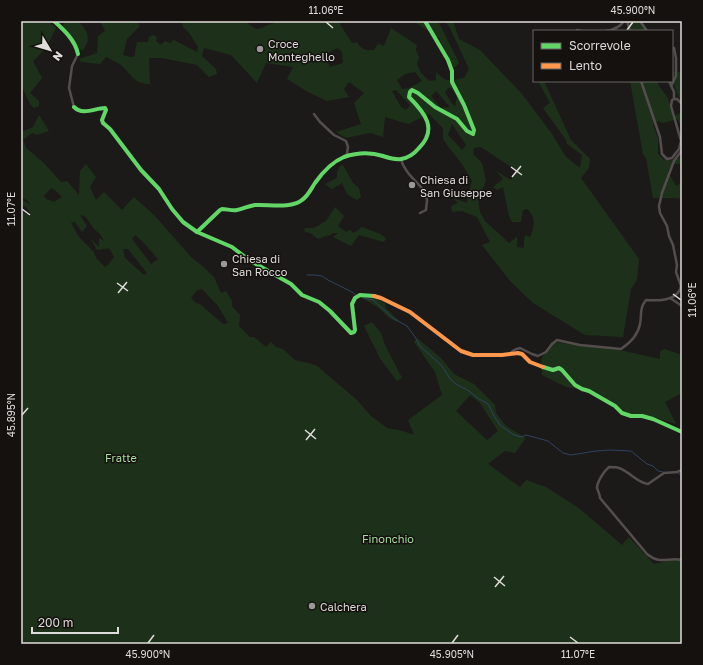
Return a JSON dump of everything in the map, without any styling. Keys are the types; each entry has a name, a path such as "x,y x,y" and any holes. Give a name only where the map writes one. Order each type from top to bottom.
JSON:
{"street":[{"path":"54,21 64,30 74,43 78,52 72,66 69,88 74,107 77,110 86,112 102,107 106,110 102,123 110,129 120,141 141,170 158,189 183,222 199,233 232,247 249,260 291,284 300,294 322,303 351,332 354,332 355,330 352,308 353,301 360,295 381,298 410,312 461,351 473,355 522,354 530,362 547,369 553,370 559,368 575,385 615,406 622,413 631,416 642,416 653,419 682,432"},
{"path":"199,233 220,210 223,209 235,210 260,204 280,205 298,202 305,197 323,172 347,156 361,153 392,159 400,159 412,155 422,146 426,140 429,130 422,111 409,97 412,90 417,91 435,107 456,118 468,133 473,134 474,130 464,105 452,82 452,71 448,60 425,21"},
{"path":"609,30 616,28 626,21"},
{"path":"640,21 646,30"},
{"path":"671,86 676,76 676,58 674,48"},
{"path":"641,82 660,137 662,154 667,159 672,158 679,149 681,141 671,106 674,99 674,92 670,82"},
{"path":"674,99 677,99 682,104"},
{"path":"314,114 334,135 346,141 348,147 347,156"},
{"path":"510,355 511,352 520,348 538,356 546,352 557,340 580,346 621,349 630,342 639,328 642,305 646,300 670,298 679,292 682,286 676,272 677,265 673,245 659,206 663,188 674,161 682,150"},
{"path":"400,159 405,169 420,185 425,195 427,201 426,210 420,213"},
{"path":"670,298 682,306"},
{"path":"682,470 664,473 648,484 645,484 620,468 609,467 604,471 597,486 600,498 647,554 659,561 682,560"}],"green space":[{"path":"21,21 48,21 56,28 46,48 33,61 42,78 30,93 39,101 39,106 34,108 30,104 21,85"},
{"path":"67,21 78,21 86,31 88,38 86,46 83,50 79,49 62,26"},
{"path":"100,21 136,21 140,26 127,39 123,55 131,57 135,56 137,42 148,42 149,37 153,35 157,37 156,41 161,45 165,41 170,43 174,40 197,52 198,47 190,34 183,27 182,21 244,21 256,29 275,23 275,21 338,21 352,43 357,42 360,47 368,50 374,50 378,44 384,46 391,28 417,45 416,50 419,57 417,64 421,73 429,81 436,80 436,72 446,80 464,78 469,69 450,28 445,21 453,21 459,39 480,50 522,94 552,134 566,157 580,168 582,155 567,144 566,140 543,108 550,103 539,82 544,82 571,140 590,159 589,168 581,178 639,259 637,280 631,289 623,337 585,335 533,303 510,281 482,245 490,242 477,217 462,211 452,212 451,206 458,203 453,198 467,203 472,181 462,164 443,139 443,128 429,114 408,124 385,117 383,137 370,133 346,138 336,132 361,124 354,103 364,93 349,82 344,89 349,97 327,101 308,92 287,79 293,67 266,63 257,83 231,55 204,48 202,56 216,69 217,74 209,77 197,65 162,58 149,58 150,84 144,84 133,78 121,65 106,57 100,64 81,62 79,59 97,53 98,36 105,31","holes":["338,48 342,52 343,63 330,67 325,56","415,72 422,81 409,88 402,89 397,80 405,74","448,88 451,88 457,96 455,107 445,92","396,90 410,105 406,110 401,107 392,91","436,91 449,107 441,108 431,96","452,124 466,145 462,150 448,135","481,147 517,171 511,180 496,171 503,179 493,187 497,190 503,187 509,216 512,222 521,222 523,210 527,209 532,215 534,222 533,229 530,237 525,235 524,248 517,247 517,237 509,243 485,221 480,212 478,199 486,181 482,163 473,154 474,148"]},
{"path":"413,21 438,21 459,63 454,68 439,38"},
{"path":"628,21 641,21 648,30 631,30"},
{"path":"682,63 682,104 672,82 673,72 681,72"},
{"path":"630,82 657,82 668,98 673,117 682,112 682,127 677,119 663,123 658,121 653,125 658,138 658,154 663,159 671,160 682,155 682,169 680,164 672,164 668,172 676,186 682,182 682,199 653,198 646,158 643,154"},
{"name":"Finonchio","path":"39,115 49,131 37,135 32,133 23,140 26,148 44,163 61,182 67,181 79,195 80,171 86,164 96,177 90,187 96,200 104,192 122,210 134,197 155,216 192,258 214,277 221,293 226,291 232,301 232,306 240,315 239,326 250,337 254,337 266,347 271,342 276,347 283,349 295,360 316,365 357,400 371,416 387,428 414,435 408,420 442,395 435,372 414,342 417,338 441,358 454,374 474,384 495,405 496,413 506,426 526,438 515,453 505,451 488,464 520,487 526,480 546,487 580,509 622,545 629,537 654,564 682,558 682,644 21,644 21,211 30,216 31,215 26,207 21,205 21,199 31,205 27,200 21,198 21,132 33,127","holes":["51,188 62,197 54,202 46,199 44,196","80,215 86,217 104,241 99,238 99,247 91,239 97,250 109,248 114,257 108,265 105,267 96,258 94,252 79,237 71,223 75,222 82,232 87,226","135,235 158,259 151,264 132,239","123,249 128,249 147,273 144,275 125,258","202,289 218,306 228,323 223,324 191,298 196,291","470,395 480,403 498,431 487,440 456,411"]},
{"path":"343,165 353,183 359,188 361,197 357,200 347,194 342,183 332,189 325,184 337,178 337,172 340,166"},
{"path":"335,207 344,216 338,226 346,232 350,230 354,233 362,227 386,238 384,242 359,235 351,246 333,237 338,233 318,239 312,234 304,231 305,228 314,228 326,221"},
{"path":"363,296 372,297 385,303 386,308 398,320 397,322 389,318 379,308 362,298"},
{"path":"372,322 381,333 385,345 402,378 397,381 381,360 364,326"},
{"path":"554,342 624,351 660,359 660,352 664,349 682,355 682,393 665,402 676,424 650,416 627,413 617,405 595,392 566,387 542,375 542,357 546,350"}],"waterway":[{"path":"307,275 322,276 356,295"},
{"path":"363,298 373,300 393,318 407,326 420,346 442,366 451,380 488,404 500,425 514,435 521,437 526,435 548,441 563,453 571,455 610,450 631,451 647,464 653,466 658,471 663,472"},
{"path":"678,473 682,476"}],"traffic: fast":[{"path":"54,21 72,40 78,54"},
{"path":"197,232 222,209 239,210 255,205 286,205 297,203 306,196 328,168 344,157 358,154 368,154 398,159 411,155 425,141 428,134 427,121 424,115 409,97 412,90 435,107 457,119 467,131 473,134 474,130 464,105 452,82 452,71 448,60 425,21"},
{"path":"74,107 81,111 105,108 106,110 102,120 103,123 110,129 141,170 159,189 172,209 183,222 197,232 232,247 249,260 291,284 302,295 319,302 351,333 355,330 352,304 355,298 360,295 374,296"},
{"path":"543,367 553,370 559,368 575,385 615,406 622,413 631,416 642,416 653,419 682,432"}],"traffic: slow":[{"path":"374,296 410,312 461,351 473,355 502,355 518,353 522,354 530,362 543,367"}],"place":[{"name":"Croce Monteghello","path":"260,49"},
{"name":"Chiesa di San Giuseppe","path":"412,185"},
{"name":"Chiesa di San Rocco","path":"224,264"},
{"name":"Calchera","path":"312,606"}],"park label":[{"name":"Fratte","path":"121,457"}]}
